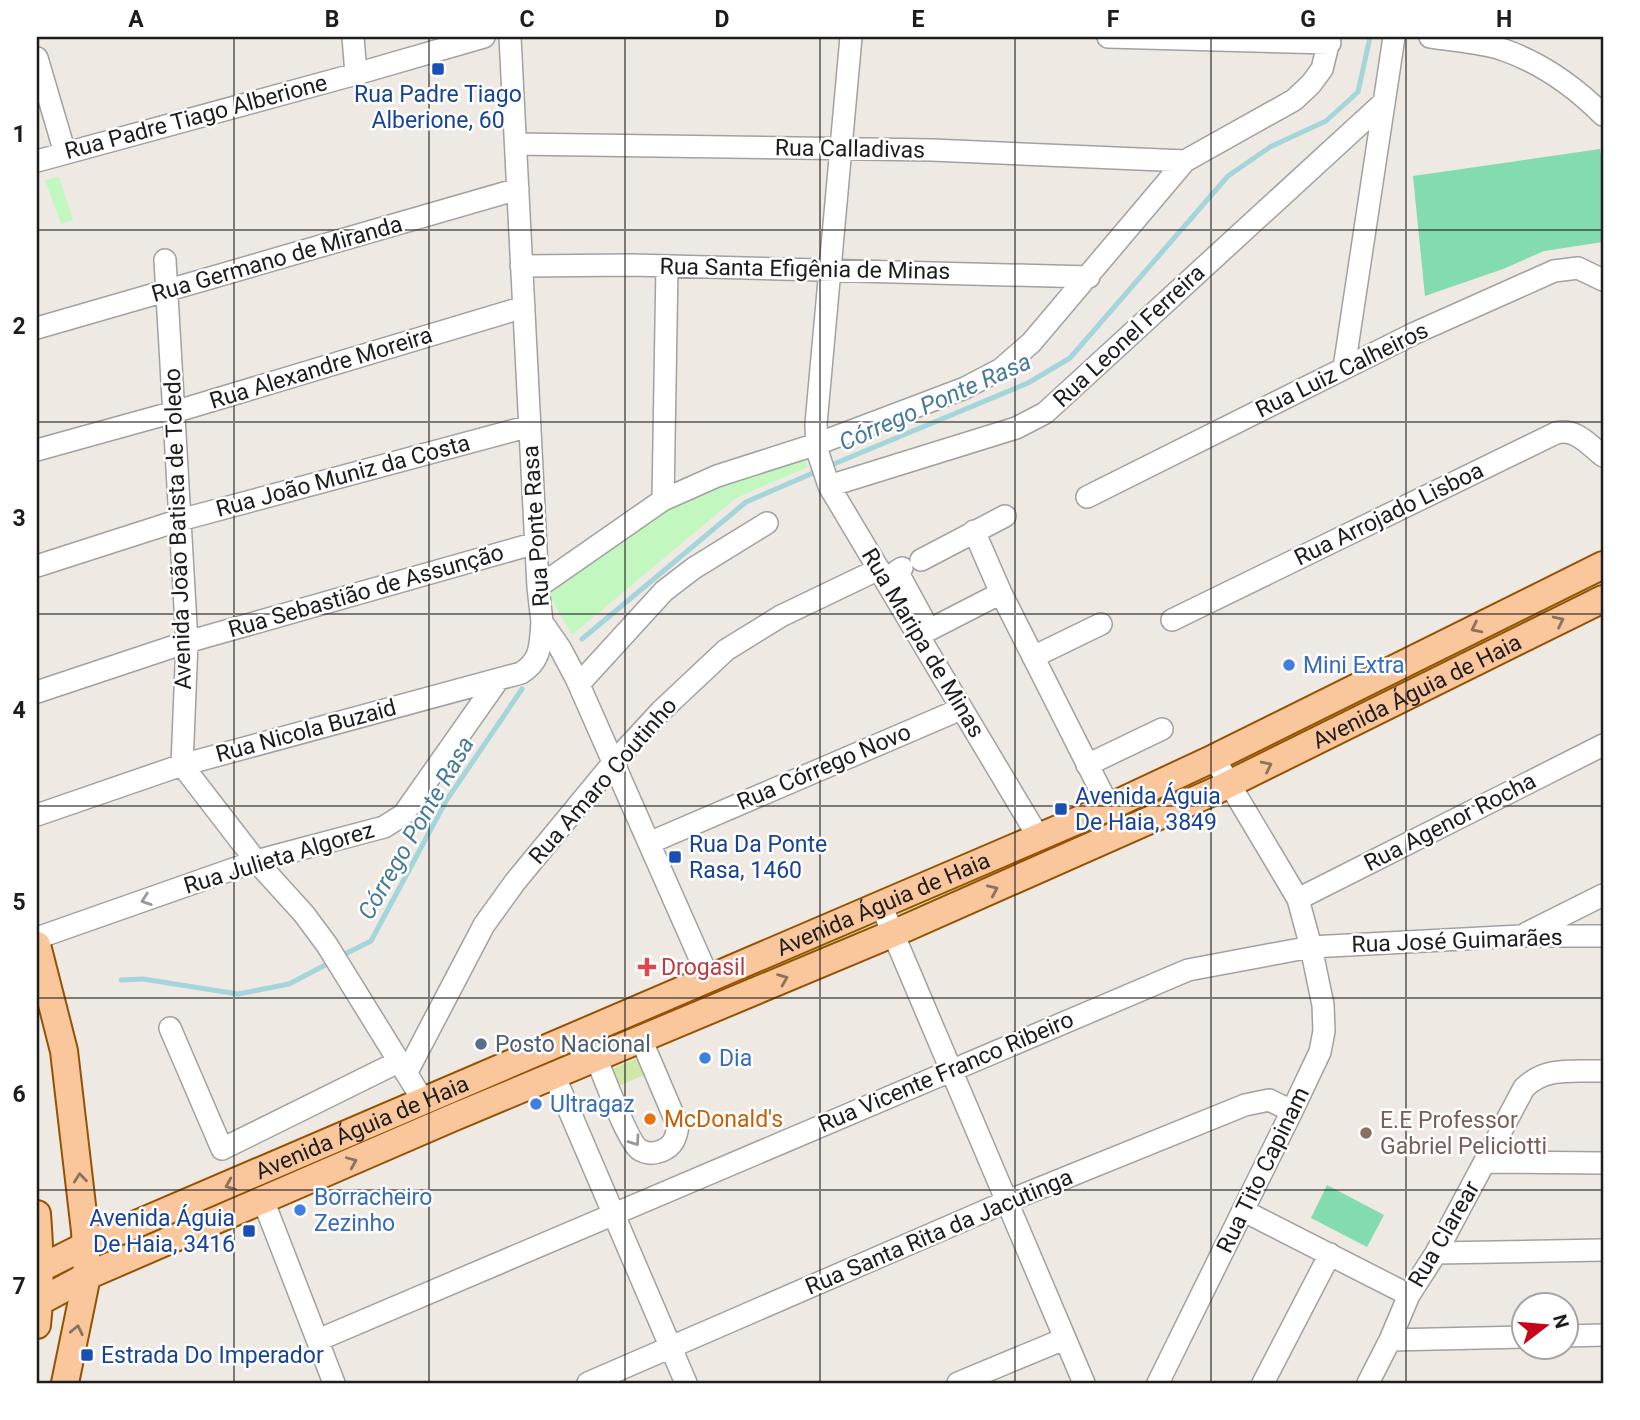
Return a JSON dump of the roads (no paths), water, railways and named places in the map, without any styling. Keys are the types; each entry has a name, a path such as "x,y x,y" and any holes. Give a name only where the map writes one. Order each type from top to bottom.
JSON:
{"main road":[{"name":"Avenida Águia de Haia","path":"38,1310 87,1276 632,1043 715,993 881,905 1039,838 1214,758 1603,565"},
{"name":"Avenida Águia de Haia","path":"38,1269 85,1246 424,1102 715,993 893,934 1228,785 1603,599"},
{"path":"37,945 64,1052 78,1164 87,1276 65,1383"},
{"path":"37,1214 40,1248 38,1310"}],"street":[{"path":"353,37 356,74"},
{"name":"Rua Padre Tiago Alberione","path":"37,161 484,37"},
{"name":"Rua Ponte Rasa","path":"510,37 542,622 560,648 577,681 715,993"},
{"path":"817,447 829,270 851,37"},
{"path":"538,587 663,500 717,476 817,447 965,388 1001,369 1031,343 1185,161 1294,100 1311,84 1322,69 1330,40 1108,37"},
{"path":"1344,368 1394,37"},
{"path":"1430,37 1502,49 1533,62 1603,115"},
{"path":"37,58 65,153"},
{"name":"Rua Leonel Ferreira","path":"828,485 1016,428 1045,413 1383,103"},
{"name":"Rua Calladivas","path":"516,144 841,148 1185,161"},
{"name":"Rua Germano de Miranda","path":"37,328 518,189"},
{"name":"Avenida João Batista de Toledo","path":"165,260 187,642 183,765"},
{"name":"Rua Santa Efigênia de Minas","path":"521,266 667,266 1088,277"},
{"path":"663,500 667,266"},
{"name":"Rua Luiz Calheiros","path":"1087,497 1415,333 1554,271 1578,268 1603,280"},
{"name":"Rua Alexandre Moreira","path":"37,450 174,412 524,307"},
{"name":"Rua João Muniz da Costa","path":"37,566 180,520 530,426"},
{"name":"Rua Arrojado Lisboa","path":"1172,620 1556,433 1574,433 1603,456"},
{"name":"Rua Maripa de Minas","path":"817,447 828,485 1039,838"},
{"path":"1001,593 929,631 897,571 1005,516"},
{"path":"577,681 664,591 694,568 767,523"},
{"path":"974,531 1001,593 1109,807"},
{"name":"Rua Sebastião de Assunção","path":"37,691 187,642 536,543"},
{"name":"Rua Amaro Coutinho","path":"404,1067 485,925 515,882 613,763 661,711 726,650 781,616 879,569"},
{"name":"Rua Nicola Buzaid","path":"37,815 183,765 521,673 531,667 538,655 542,622"},
{"path":"1033,657 1101,624"},
{"name":"Rua Julieta Algorez","path":"37,938 256,862 395,822 418,796 498,680"},
{"name":"Rua Córrego Novo","path":"649,843 961,709"},
{"path":"1087,765 1162,729"},
{"name":"Rua Agenor Rocha","path":"1298,899 1603,745"},
{"name":"Rua Tito Capinam","path":"1157,1383 1320,1052 1324,1031 1323,1005 1298,899 1214,758"},
{"path":"183,765 256,862 327,945 424,1102"},
{"path":"1520,936 1603,895"},
{"path":"881,905 949,1071 1008,1201 1084,1383"},
{"name":"Rua José Guimarães","path":"1311,947 1520,936 1603,936"},
{"name":"Rua Vicente Franco Ribeiro","path":"318,1340 1188,970 1311,947"},
{"path":"170,1028 222,1149 404,1067"},
{"path":"596,1058 634,1144 647,1153 667,1149 676,1140 678,1126 632,1043"},
{"name":"Rua Clarear","path":"1368,1383 1409,1295 1486,1162 1524,1088 1535,1077 1547,1073 1603,1071"},
{"path":"554,1075 687,1383"},
{"name":"Rua Santa Rita da Jacutinga","path":"588,1383 1008,1201 1245,1105 1269,1100 1292,1111"},
{"path":"1486,1162 1603,1164"},
{"path":"263,1200 334,1383"},
{"path":"1244,1211 1409,1295"},
{"path":"1436,1252 1603,1250"},
{"path":"1264,1383 1330,1254"},
{"path":"1580,1336 1603,1335"},
{"path":"1390,1340 1510,1337"},
{"path":"958,1383 1064,1339"}],"waterway":[{"name":"Córrego Ponte Rasa","path":"829,466 1028,383 1070,358 1228,176 1270,147 1326,121 1358,92 1370,37"},
{"name":"Córrego Ponte Rasa","path":"582,639 746,502 820,470"},
{"name":"Córrego Ponte Rasa","path":"339,957 371,941 446,801 522,689"},
{"name":"Córrego Ponte Rasa","path":"121,980 143,979 238,994 289,984 331,962"}],"place":[{"name":"Rua Padre Tiago Alberione, 60","path":"438,69"},
{"name":"Mini Extra","path":"1289,665"},
{"name":"Avenida Águia De Haia, 3849","path":"1061,809"},
{"name":"Rua Da Ponte Rasa, 1460","path":"675,857"},
{"name":"Drogasil","path":"647,967"},
{"name":"Posto Nacional","path":"481,1044"},
{"name":"Dia","path":"705,1058"},
{"name":"Ultragaz","path":"536,1104"},
{"name":"McDonald's","path":"650,1119"},
{"name":"E.E Professor Gabriel Peliciotti","path":"1366,1133"},
{"name":"Borracheiro Zezinho","path":"300,1210"},
{"name":"Avenida Águia De Haia, 3416","path":"249,1231"},
{"name":"Estrada Do Imperador","path":"87,1355"}]}
